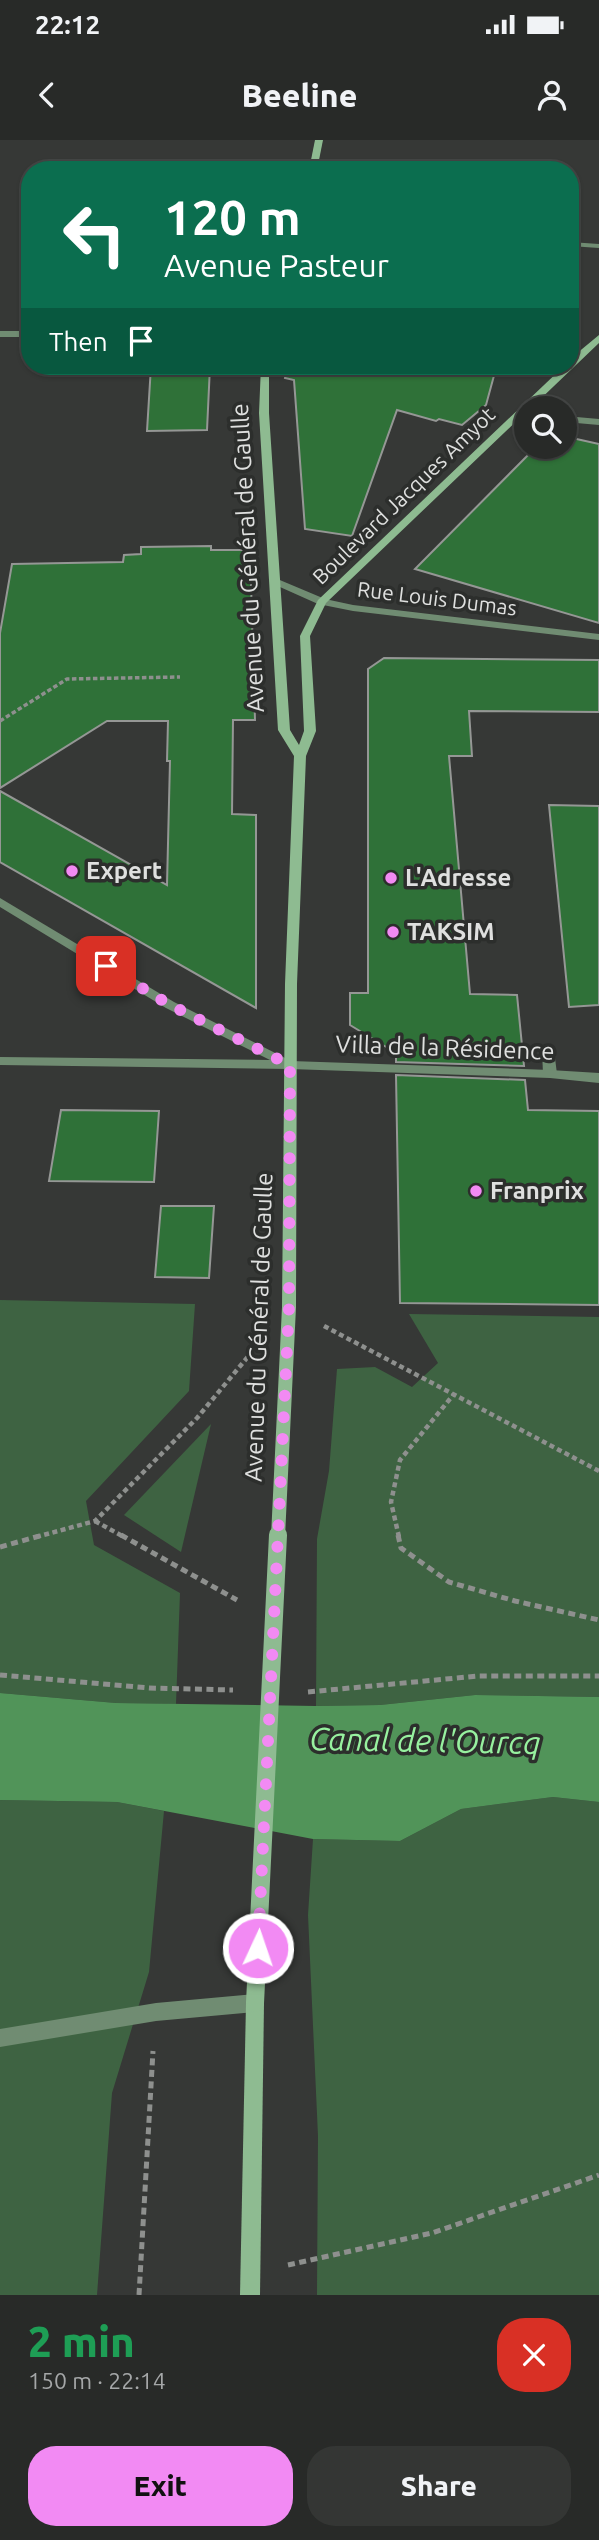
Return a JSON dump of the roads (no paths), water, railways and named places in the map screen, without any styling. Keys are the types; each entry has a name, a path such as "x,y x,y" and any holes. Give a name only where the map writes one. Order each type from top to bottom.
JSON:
{"main road":[{"path":"315,161 319,140"},
{"name":"Boulevard Jacques Amyot","path":"579,357 599,338"},
{"name":"Avenue du Général de Gaulle","path":"250,2295 255,2003 289,1307 290,1065 300,755 284,730 264,413 265,375"},
{"name":"Boulevard Jacques Amyot","path":"540,396 560,375"},
{"name":"Boulevard Jacques Amyot","path":"300,755 310,731 305,636 322,601 514,422"}],"street":[{"path":"579,245 599,246"},
{"path":"0,334 21,334"},
{"path":"577,420 599,422"},
{"name":"Rue Louis Dumas","path":"275,582 322,601 353,608 599,637"},
{"path":"0,902 170,1005 290,1065"},
{"path":"548,1050 550,1073"},
{"name":"Villa de la Résidence","path":"0,1061 290,1065 550,1073 599,1078"},
{"path":"0,2038 156,2012 255,2003"}],"water":[{"name":"Canal de l'Ourcq","path":"0,1693 116,1703 316,1706 380,1705 475,1695 599,1697 599,1802 553,1797 461,1809 400,1841 313,1839 117,1802 0,1800"}],"place":[{"name":"Expert","path":"72,871"},
{"name":"L'Adresse","path":"391,878"},
{"name":"TAKSIM","path":"393,932"},
{"name":"Franprix","path":"476,1191"}]}
